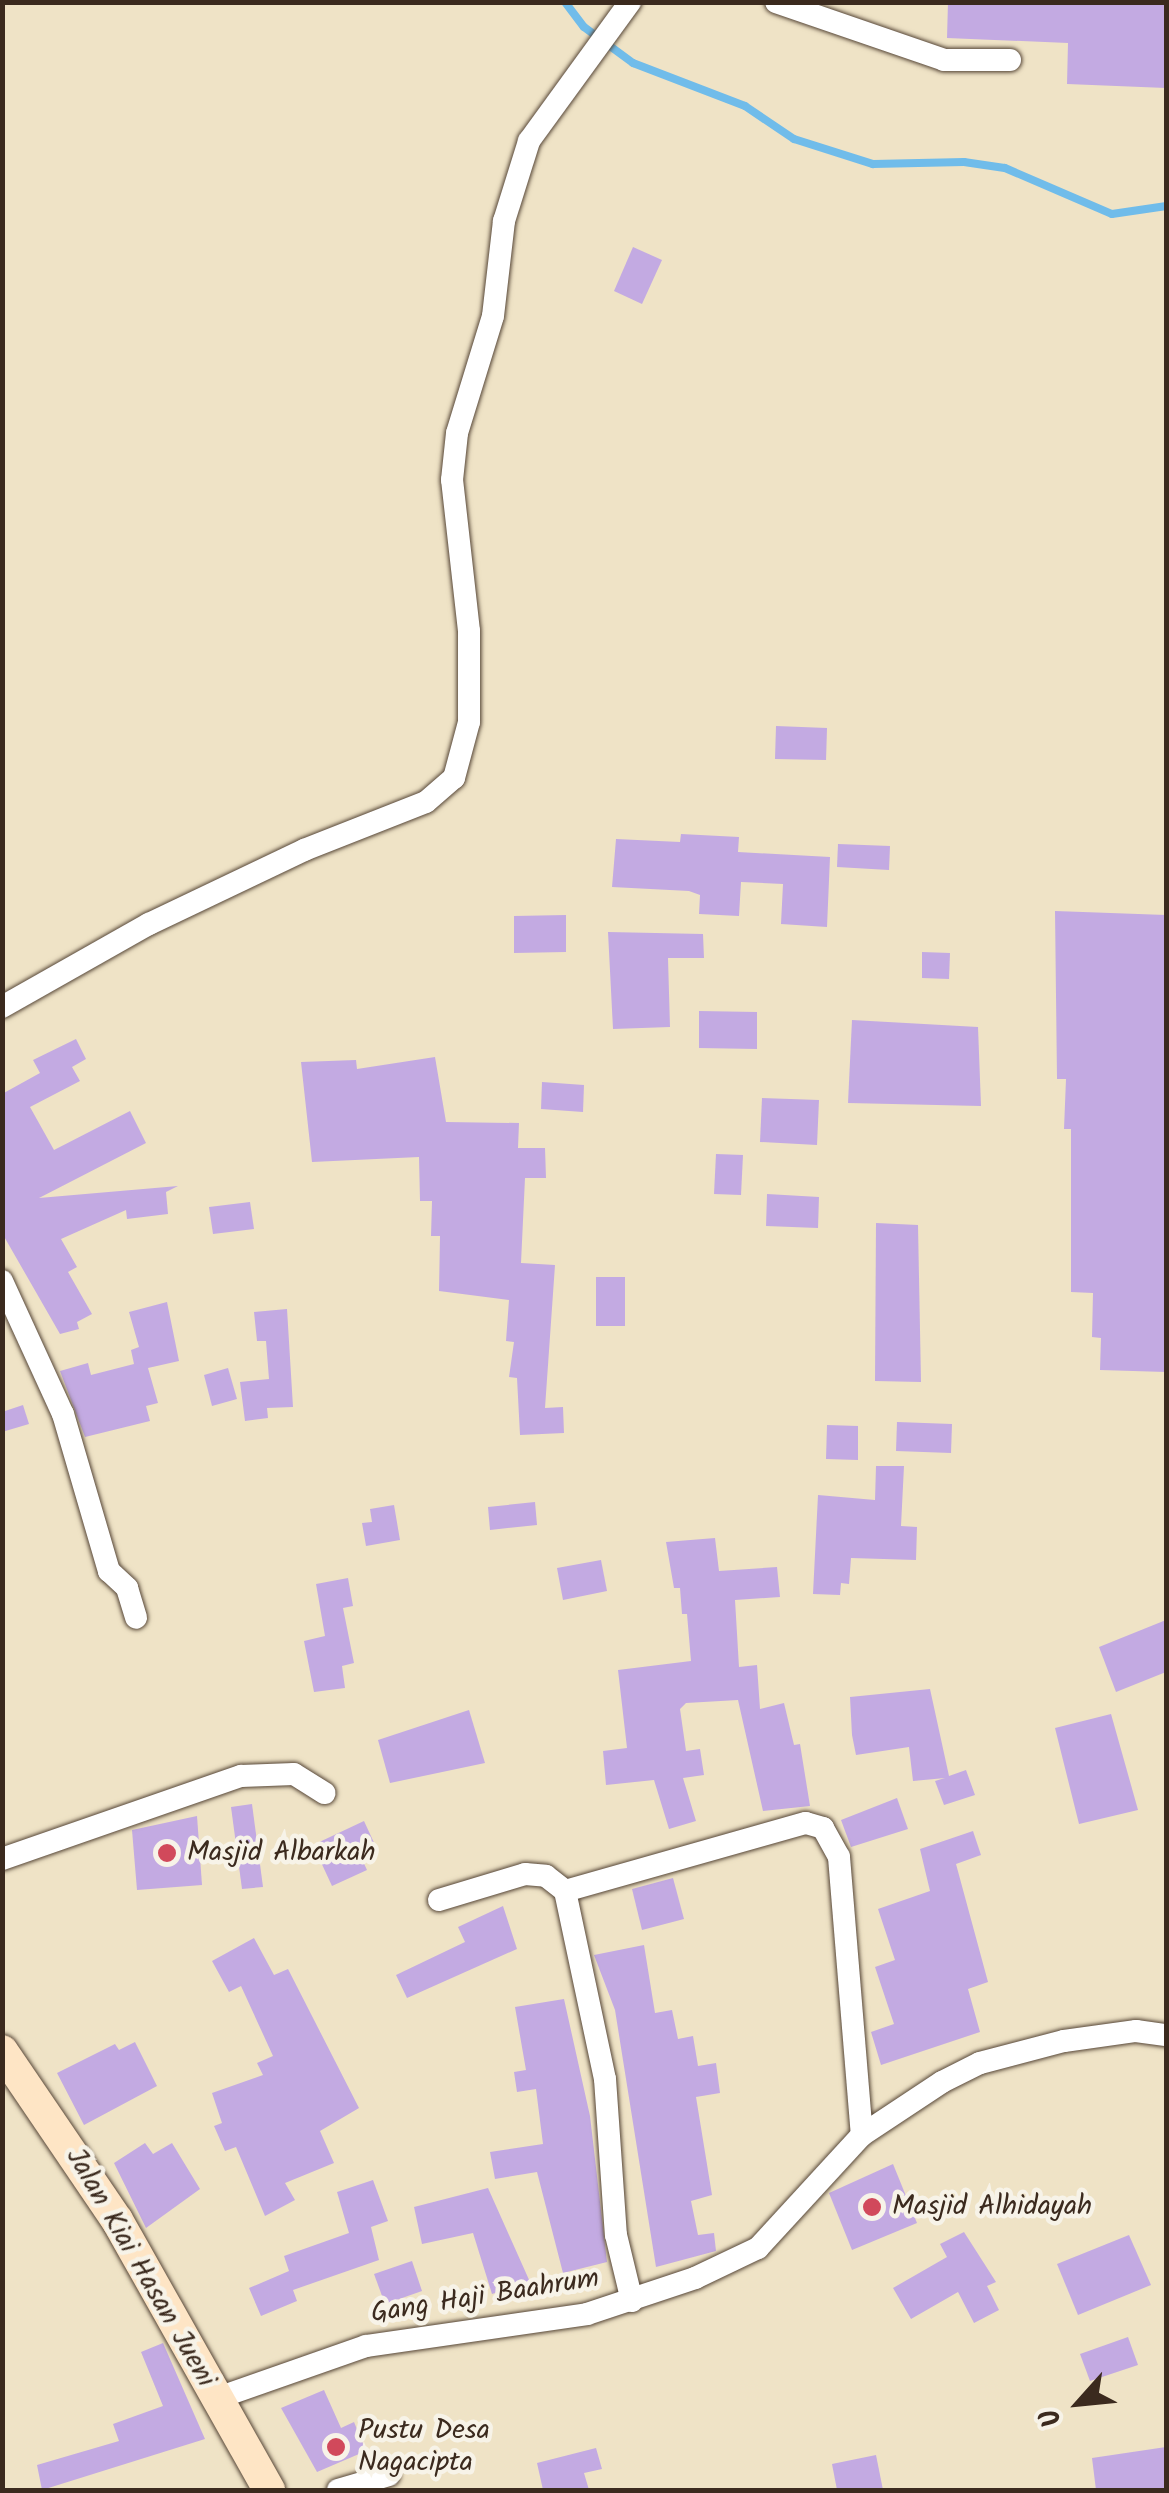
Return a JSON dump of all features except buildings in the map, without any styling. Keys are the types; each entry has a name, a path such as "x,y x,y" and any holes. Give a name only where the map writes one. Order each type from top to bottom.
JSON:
{"street":[{"path":"776,2 944,60 1010,60"},
{"path":"2,1007 150,924 304,850 426,802 454,778 469,722 468,631 452,480 457,433 493,316 515,178 529,140 587,56 629,4"},
{"path":"2,1281 63,1414 109,1571 127,1588 136,1618"},
{"path":"2,1859 240,1776 294,1774 325,1793"},
{"path":"565,1892 806,1823 823,1828 838,1857 862,2136"},
{"path":"439,1900 525,1874 546,1876 565,1892 605,2079 616,2235 632,2301"},
{"name":"Gang Haji Baahrum","path":"215,2399 366,2346 522,2327 632,2301 758,2248 862,2136 907,2102 980,2064 1104,2034 1166,2035"},
{"name":"Jalan Kiai Hasan Jueni","path":"2,2051 117,2220 269,2490"},
{"path":"338,2490 389,2475"}],"waterway":[{"path":"565,2 584,27 633,63 745,106 794,139 873,164 964,162 1005,168 1112,214 1166,206"}],"place":[{"name":"Masjid Albarkah","path":"167,1853"},
{"name":"Masjid Alhidayah","path":"872,2207"},
{"name":"Pustu Desa Nagacipta","path":"336,2447"}]}
